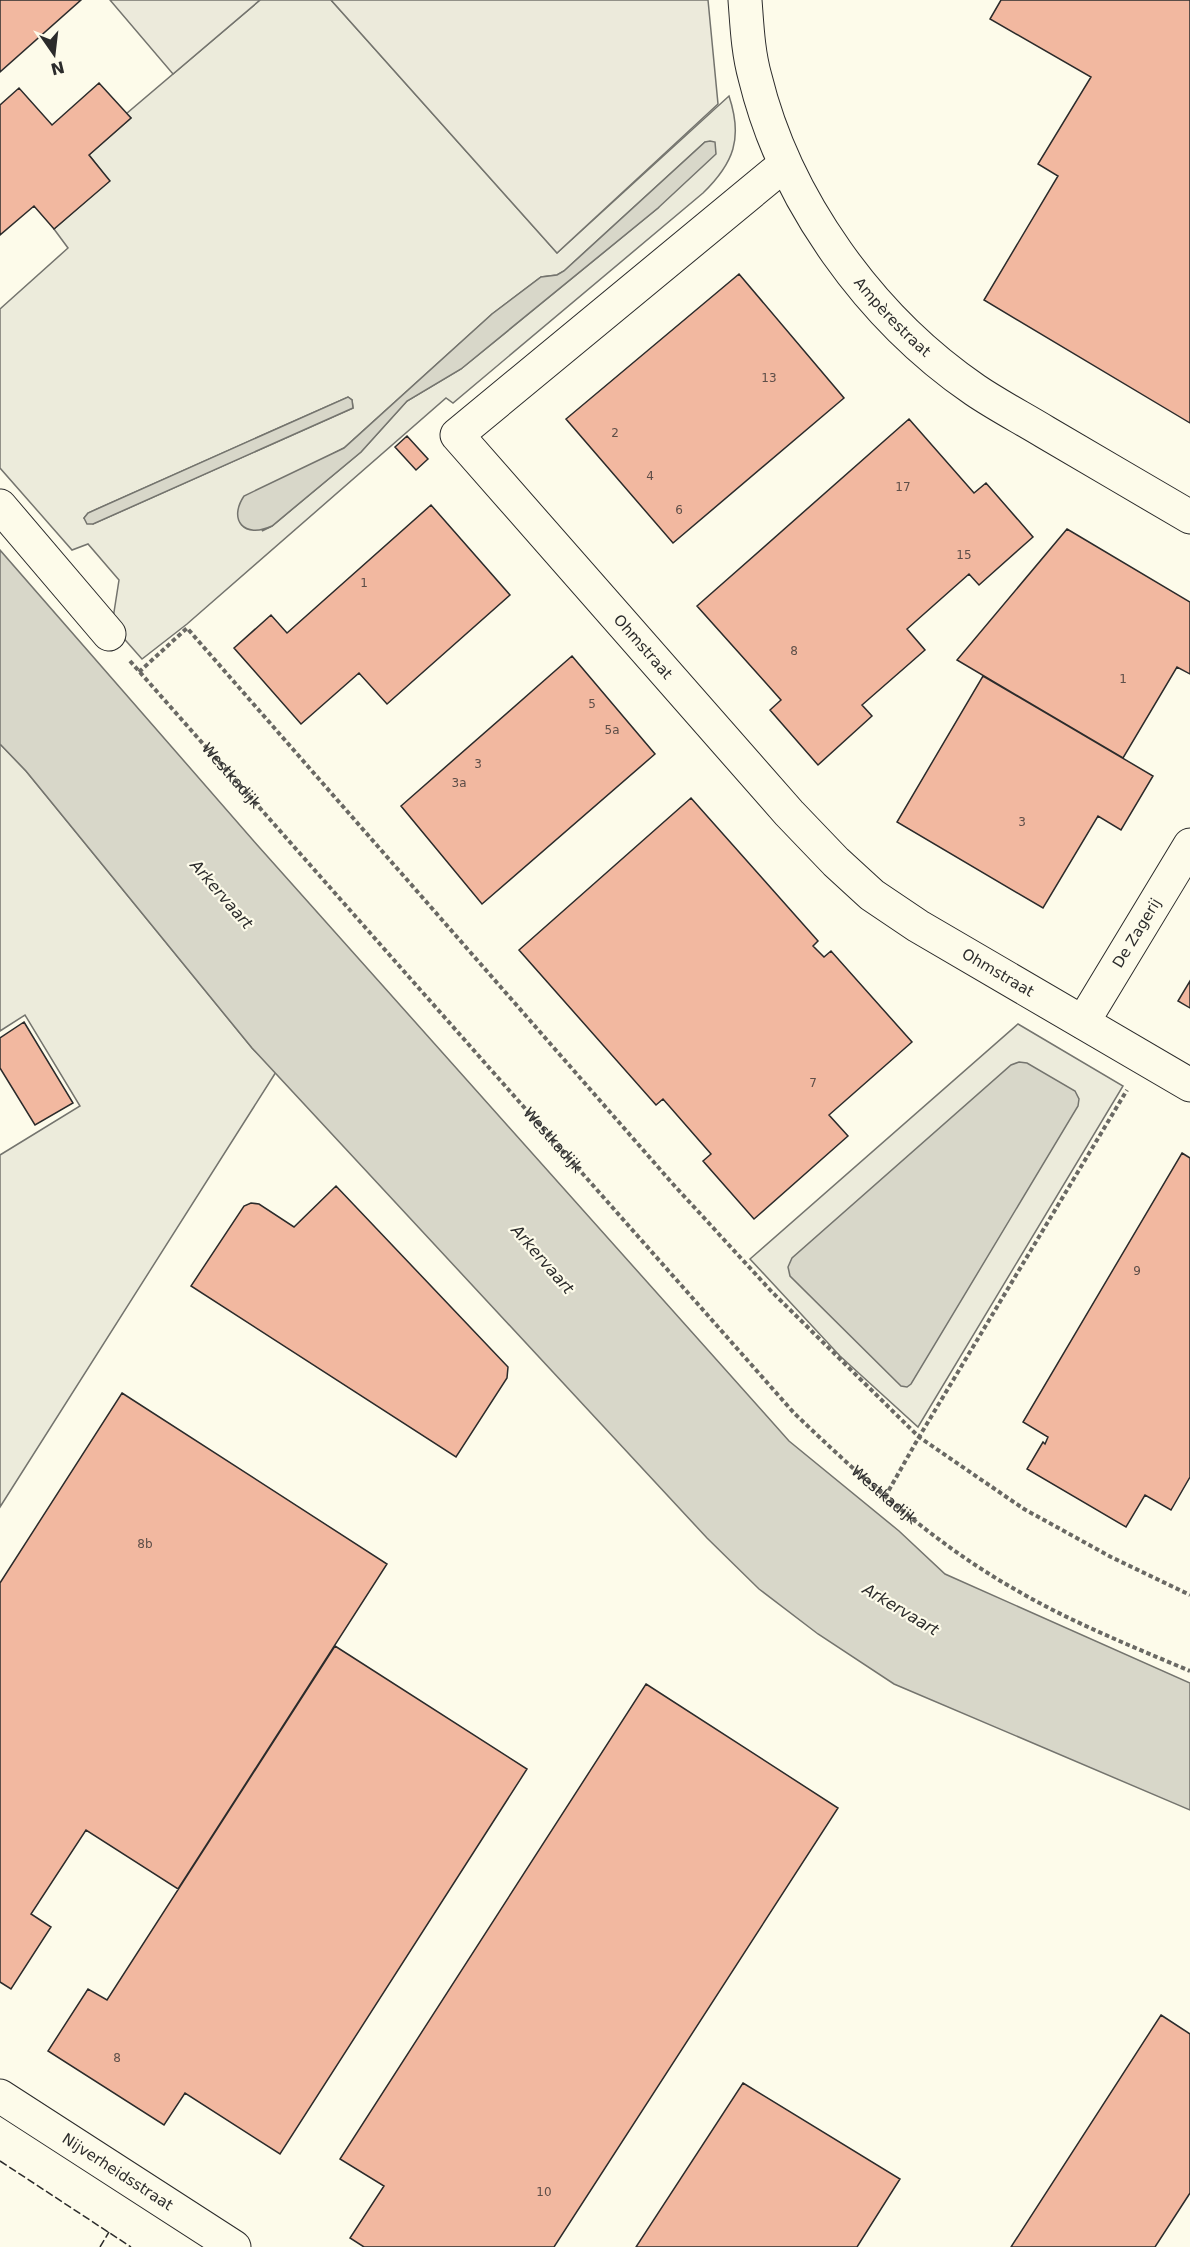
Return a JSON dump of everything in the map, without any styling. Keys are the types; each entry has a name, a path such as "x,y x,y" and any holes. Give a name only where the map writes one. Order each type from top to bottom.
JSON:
{"street":[{"name":"Ampèrestraat","path":"745,0 754,75 766,118 784,165 847,269 925,350 975,390 1190,517"},
{"name":"Ohmstraat","path":"784,165 457,435 789,813 836,862 872,895 918,926 1190,1085"},
{"path":"0,506 109,634"},
{"name":"De Zagerij","path":"1083,1022 1190,845"},
{"name":"Nijverheidsstraat","path":"0,2096 234,2247"}],"path":[{"path":"138,672 187,628 672,1183 772,1292 919,1437 1024,1509 1111,1557 1190,1595"},
{"name":"Westkadijk","path":"109,634 138,672 794,1413 885,1497 955,1550 1014,1589 1068,1618 1190,1671"},
{"path":"885,1497 1145,1060"}],"shaded area":[{"path":"110,0 260,0 173,74"},
{"path":"260,0 331,0 557,253 729,96 735,137 729,160 714,182 703,193 453,403 446,398 187,624 142,659 112,625 119,580 88,544 72,550 0,468 0,309 68,248 54,229 109,181 89,155 131,118 126,114","holes":["705,142 658,208 461,369 407,401 361,452 272,526 262,531 317,462 344,448 492,314 541,277 557,275 564,271","348,397 352,400 353,408 93,524 84,518 88,513"]},
{"path":"331,0 708,0 718,104 557,253"},
{"path":"0,744 26,771 252,1048 276,1072 0,1507 0,1155 80,1106 25,1015 0,1031"},
{"path":"1018,1024 1123,1086 918,1427 840,1356 750,1259"}],"water":[{"path":"705,142 715,142 716,154 658,208 461,369 407,401 361,452 272,526 254,530 242,525 238,519 238,513 244,496 344,448 492,314 541,277 557,275 564,271"},
{"path":"348,397 352,400 353,408 93,524 87,524 84,518 88,513"},
{"name":"Arkervaart","path":"0,550 259,847 789,1441 899,1531 945,1574 1190,1683 1190,1810 894,1684 818,1634 759,1589 707,1538 252,1048 26,771 0,744"},
{"path":"1019,1062 1027,1063 1075,1091 1079,1099 1078,1106 911,1384 907,1387 901,1386 790,1276 788,1267 792,1258 1011,1065"}],"building":[{"path":"0,0 81,0 0,72"},
{"path":"1001,0 1190,0 1190,423 984,300 1058,176 1038,164 1091,77 990,19"},
{"path":"99,83 131,118 89,155 110,181 54,229 34,206 0,235 0,105 19,88 52,125"},
{"path":"739,274 844,398 673,543 566,419"},
{"path":"909,419 974,493 986,483 1033,537 979,585 969,574 907,629 925,650 862,705 872,716 818,765 770,710 781,700 697,606"},
{"path":"407,436 428,459 416,470 395,447"},
{"path":"431,505 510,595 387,704 359,673 301,724 234,648 271,615 287,633"},
{"path":"1067,529 1190,602 1190,674 1177,667 1123,758 957,660"},
{"path":"572,656 655,754 482,904 401,806"},
{"path":"983,676 1153,776 1121,830 1098,816 1043,908 897,822"},
{"path":"691,798 818,941 813,946 824,957 831,951 912,1042 829,1115 848,1136 754,1219 703,1161 711,1154 663,1099 656,1105 519,950"},
{"path":"1190,981 1190,1008 1178,1001"},
{"path":"24,1022 73,1103 35,1125 0,1068 0,1038"},
{"path":"1182,1153 1190,1158 1190,1477 1171,1510 1145,1495 1126,1527 1027,1469 1048,1437 1023,1422"},
{"path":"336,1186 508,1367 507,1378 456,1457 191,1286 244,1206 251,1203 259,1204 294,1227"},
{"path":"122,1393 387,1564 178,1889 86,1830 31,1914 51,1927 11,1989 0,1982 0,1583"},
{"path":"335,1646 527,1769 280,2154 185,2093 164,2125 48,2051 88,1989 107,2000"},
{"path":"646,1684 838,1808 554,2247 364,2247 350,2238 384,2186 340,2159"},
{"path":"1161,2015 1190,2034 1190,2193 1155,2247 1011,2247"},
{"path":"743,2083 900,2179 857,2247 636,2247"}],"fence":[{"path":"0,2161 131,2247"},
{"path":"100,2247 109,2232"}]}
